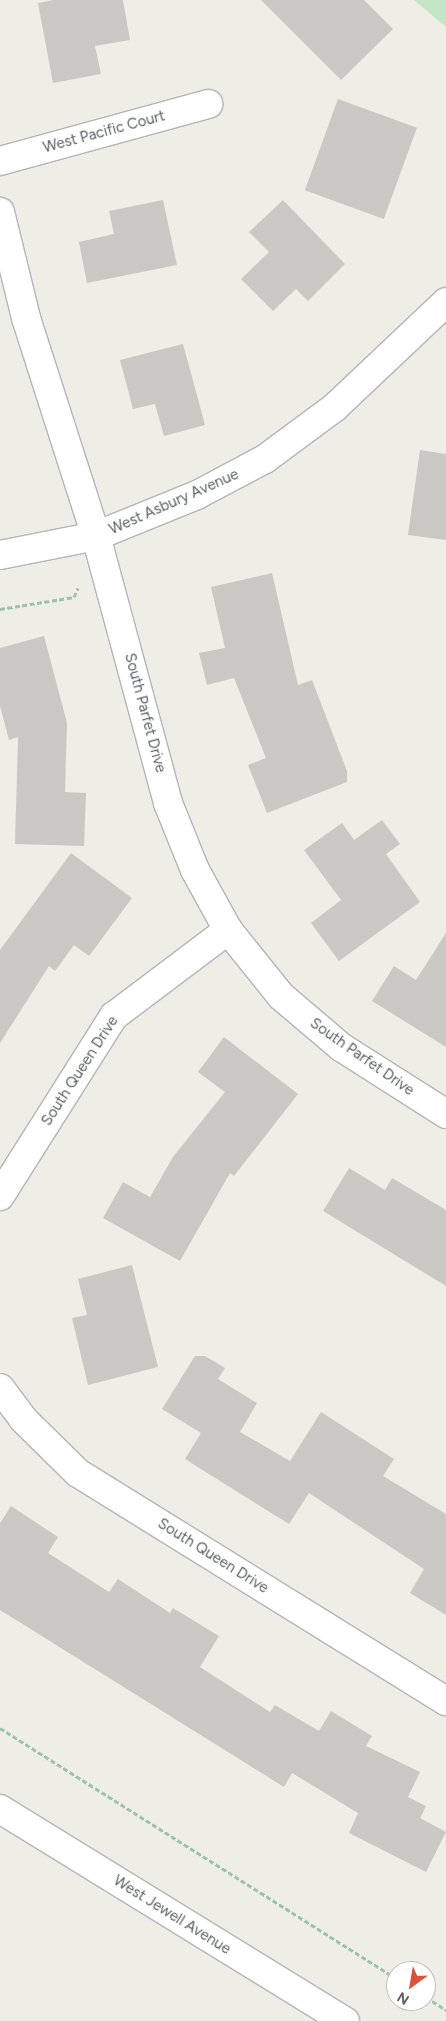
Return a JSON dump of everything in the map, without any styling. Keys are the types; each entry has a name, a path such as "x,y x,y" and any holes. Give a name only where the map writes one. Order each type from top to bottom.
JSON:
{"street":[{"name":"West Pacific Court","path":"0,161 208,104"},
{"name":"South Parfet Drive","path":"0,212 26,318 96,536 168,803 195,870 228,930 275,990 313,1026 446,1114"},
{"name":"West Asbury Avenue","path":"0,555 96,536 197,495 265,459 334,408 444,307"},
{"name":"South Queen Drive","path":"0,1196 114,1016 228,930"},
{"name":"South Queen Drive","path":"0,1388 23,1419 78,1473 446,1701"},
{"name":"West Jewell Avenue","path":"0,1809 345,2021"}],"path":[{"path":"0,609 74,597 79,586"},
{"path":"0,1728 386,1972"}],"green space":[{"path":"414,0 446,0 446,27"}],"building":[{"path":"53,0 123,0 130,40 95,46 101,74 53,83 38,3"},
{"path":"261,0 364,0 393,29 341,80"},
{"path":"338,99 417,128 384,219 305,190"},
{"path":"163,200 177,265 87,283 79,242 114,234 109,211"},
{"path":"283,200 345,264 308,301 296,289 273,311 241,279 269,252 249,232"},
{"path":"183,344 205,425 164,436 155,404 133,409 120,360"},
{"path":"420,450 446,454 446,540 408,535"},
{"path":"272,573 298,685 312,680 347,771 347,782 267,813 248,765 266,758 234,678 207,685 199,653 225,648 211,587"},
{"path":"44,636 67,723 65,792 86,793 84,846 15,844 18,737 9,740 0,706 0,648"},
{"path":"382,820 400,844 386,854 420,902 339,961 311,923 341,900 304,850 342,823 354,840"},
{"path":"71,853 132,898 89,956 74,945 55,971 49,966 0,1043 0,950"},
{"path":"446,933 446,1047 372,1001 394,966 416,980"},
{"path":"224,1037 298,1094 234,1176 230,1173 180,1261 103,1218 123,1182 150,1197 173,1157 225,1092 198,1072"},
{"path":"349,1168 385,1190 392,1178 446,1210 446,1286 323,1211"},
{"path":"132,1265 158,1367 88,1385 72,1318 87,1315 78,1279"},
{"path":"195,1356 205,1356 225,1368 218,1379 257,1403 240,1432 290,1461 321,1412 394,1459 383,1476 446,1514 446,1615 410,1593 424,1569 309,1493 289,1524 185,1459 201,1433 162,1409"},
{"path":"11,1506 58,1537 48,1553 109,1592 118,1579 170,1613 173,1608 219,1636 200,1667 270,1712 275,1705 319,1731 331,1711 372,1736 366,1746 420,1772 408,1797 426,1806 420,1818 446,1832 426,1872 349,1833 358,1813 292,1773 284,1787 0,1610 0,1523"}]}
